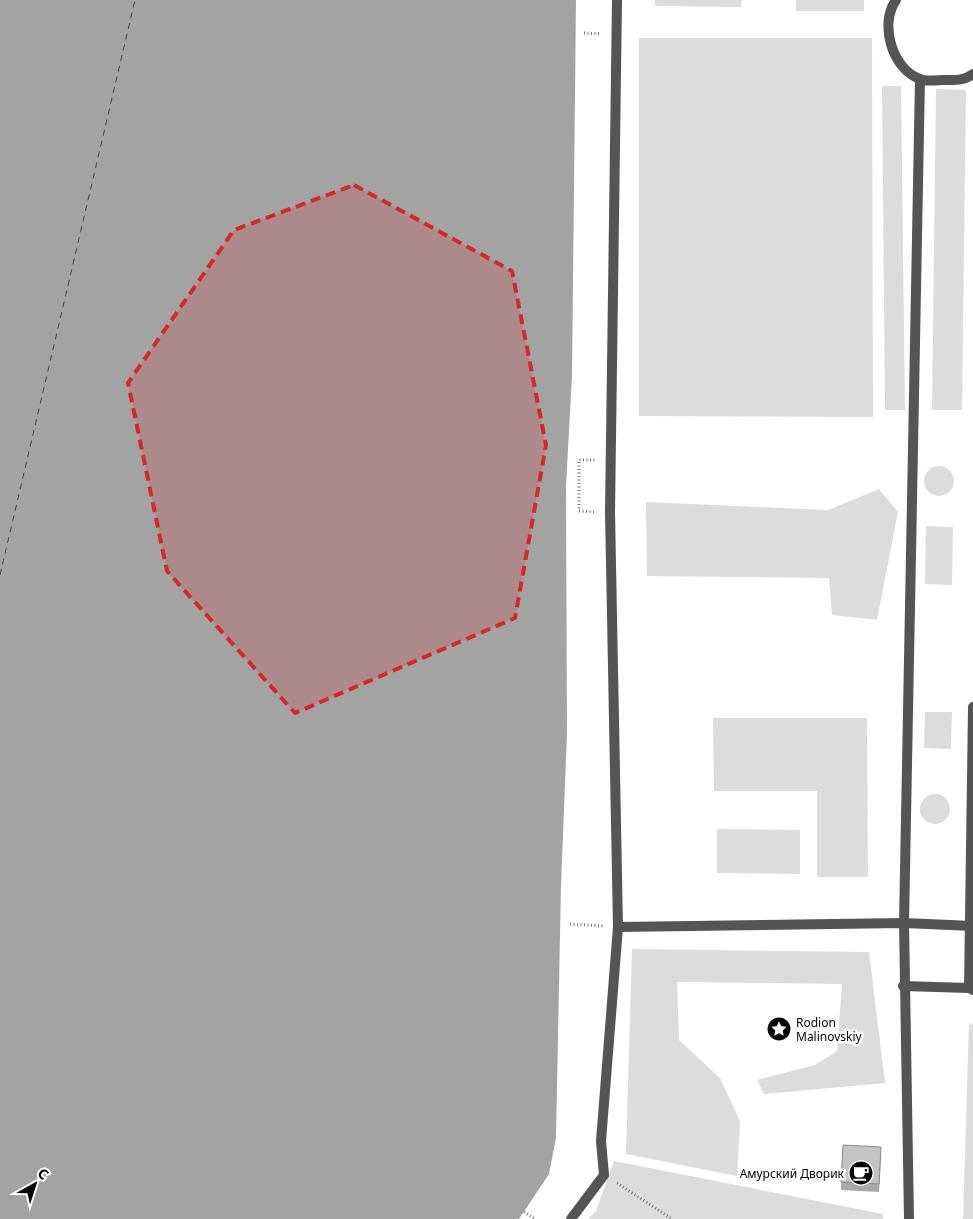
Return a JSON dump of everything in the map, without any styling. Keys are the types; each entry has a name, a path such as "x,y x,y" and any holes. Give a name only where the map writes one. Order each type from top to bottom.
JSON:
{"street":[{"path":"571,1219 604,1175 601,1141 618,927 610,512 617,0"},
{"path":"896,0 892,5 887,26 891,48 901,65 920,79 963,81 973,74"},
{"path":"909,1219 903,986 920,79"},
{"path":"903,986 971,989 973,707"},
{"path":"618,927 904,924 972,926"}],"path":[{"path":"579,460 579,511"},
{"path":"573,486 579,486"},
{"path":"570,924 618,927"},
{"path":"604,1175 672,1219"},
{"path":"524,1212 535,1219"}],"highlighted area":[{"path":"354,185 512,271 546,445 515,618 295,713 167,571 128,383 234,230"}],"shaded area":[{"path":"0,0 576,0 572,376 566,486 567,734 561,885 556,1138 549,1174 519,1219 0,1219"},
{"path":"655,0 742,0 741,7 655,6"},
{"path":"796,0 864,0 864,11 796,11"},
{"path":"639,38 872,38 873,417 639,416"},
{"path":"882,86 901,86 905,410 885,410"},
{"path":"936,89 966,90 962,410 932,410"},
{"path":"939,466 945,467 953,475 953,487 945,495 939,496 933,495 925,487 924,481 925,475 933,467"},
{"path":"879,489 898,512 877,620 832,615 829,578 647,576 646,502 828,510"},
{"path":"926,526 953,527 952,585 925,584"},
{"path":"925,712 952,712 951,749 924,748"},
{"path":"713,718 867,718 868,877 817,877 817,791 714,791"},
{"path":"935,794 941,795 949,803 949,815 941,823 935,824 929,823 921,815 920,809 921,803 929,795"},
{"path":"717,829 800,830 800,874 717,873"},
{"path":"632,949 869,952 885,1083 764,1094 757,1080 815,1065 837,1051 842,984 677,982 679,1040 720,1078 740,1121 737,1176 626,1154"},
{"path":"969,1023 973,1025 973,1219 963,1219"},
{"path":"614,1161 883,1214 883,1219 588,1219 596,1211"}],"building":[{"name":"Амурский Дворик","path":"843,1145 881,1147 879,1184 841,1182"}],"ferry route":[{"path":"0,575 135,0"}],"place":[{"name":"Rodion Malinovskiy","path":"779,1029"},
{"name":"Амурский Дворик","path":"861,1173"}]}
